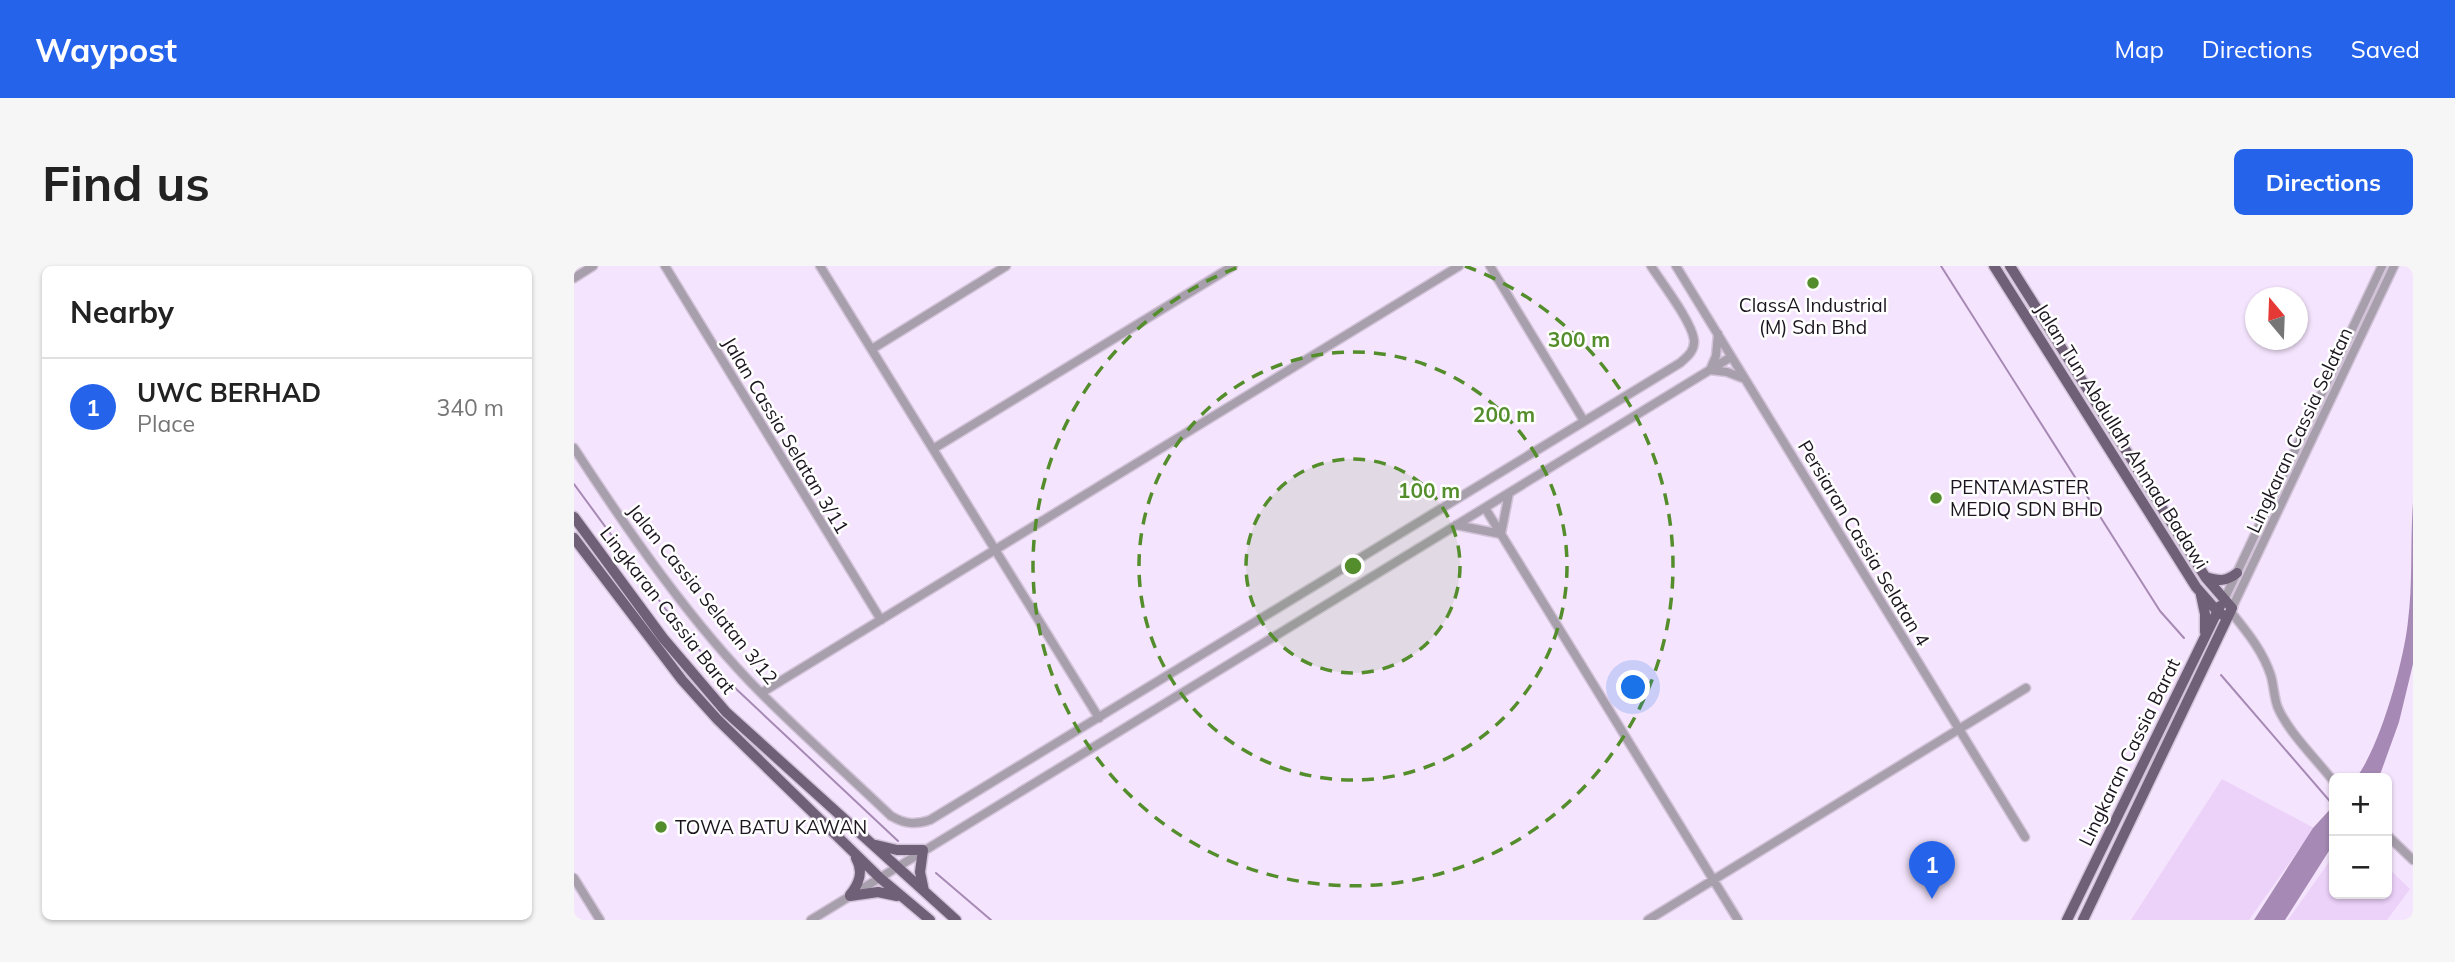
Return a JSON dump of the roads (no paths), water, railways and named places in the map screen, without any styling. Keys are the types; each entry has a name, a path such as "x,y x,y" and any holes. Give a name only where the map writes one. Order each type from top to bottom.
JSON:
{"main road":[{"name":"Jalan Tun Abdullah Ahmad Badawi","path":"1994,266 2198,589 2217,611 2230,613"},
{"name":"Jalan Tun Abdullah Ahmad Badawi","path":"2010,266 2230,613"},
{"path":"2056,364 2064,367 2069,360"},
{"name":"Lingkaran Cassia Barat","path":"574,517 663,638 726,712 956,920"},
{"name":"Lingkaran Cassia Barat","path":"574,538 682,680 717,719 880,878 929,920"},
{"path":"2205,576 2216,581 2236,573"},
{"path":"2198,589 2205,607 2205,636"},
{"name":"Lingkaran Cassia Barat","path":"2067,920 2224,600"},
{"name":"Lingkaran Cassia Barat","path":"2083,920 2230,613"},
{"path":"872,843 897,850 923,850 920,872 924,893"},
{"path":"850,896 860,875 859,863 853,852"},
{"path":"850,896 878,892 904,899"}],"street":[{"path":"574,278 593,266"},
{"name":"Jalan Cassia Selatan 3/11","path":"665,266 881,620"},
{"path":"820,266 1099,718"},
{"path":"872,349 1006,266"},
{"path":"933,449 1233,266"},
{"path":"761,693 1459,266"},
{"path":"1490,266 1584,421"},
{"name":"Jalan Cassia Selatan 3/12","path":"574,448 657,569 761,693 891,816 903,823 917,824 930,820 1099,718 1680,363 1690,354 1695,342 1688,325 1651,266"},
{"name":"Persiaran Cassia Selatan 4","path":"1676,266 2025,837"},
{"name":"Lingkaran Cassia Selatan","path":"2224,600 2382,266"},
{"name":"Lingkaran Cassia Selatan","path":"2230,613 2394,266"},
{"path":"1710,370 1716,356 1718,334"},
{"path":"811,920 1731,357"},
{"path":"1710,370 1727,372 1745,379"},
{"path":"1501,534 1509,492"},
{"path":"1485,508 1738,920"},
{"path":"1456,525 1501,534"},
{"path":"2230,613 2253,640 2264,660 2272,678 2278,708 2285,721 2329,776"},
{"path":"1647,920 2026,688"},
{"path":"2388,836 2413,860"},
{"path":"574,878 600,920"}],"waterway":[{"path":"1941,266 2160,611 2184,638"},
{"path":"574,484 667,611 717,671 898,841"},
{"path":"2221,675 2329,800"},
{"path":"936,873 991,920"}],"place":[{"name":"ClassA Industrial (M) Sdn Bhd","path":"1813,283"},
{"name":"PENTAMASTER MEDIQ SDN BHD","path":"1936,498"},
{"name":"TOWA BATU KAWAN","path":"661,827"},
{"name":"UWC BERHAD","path":"1932,899"}]}
